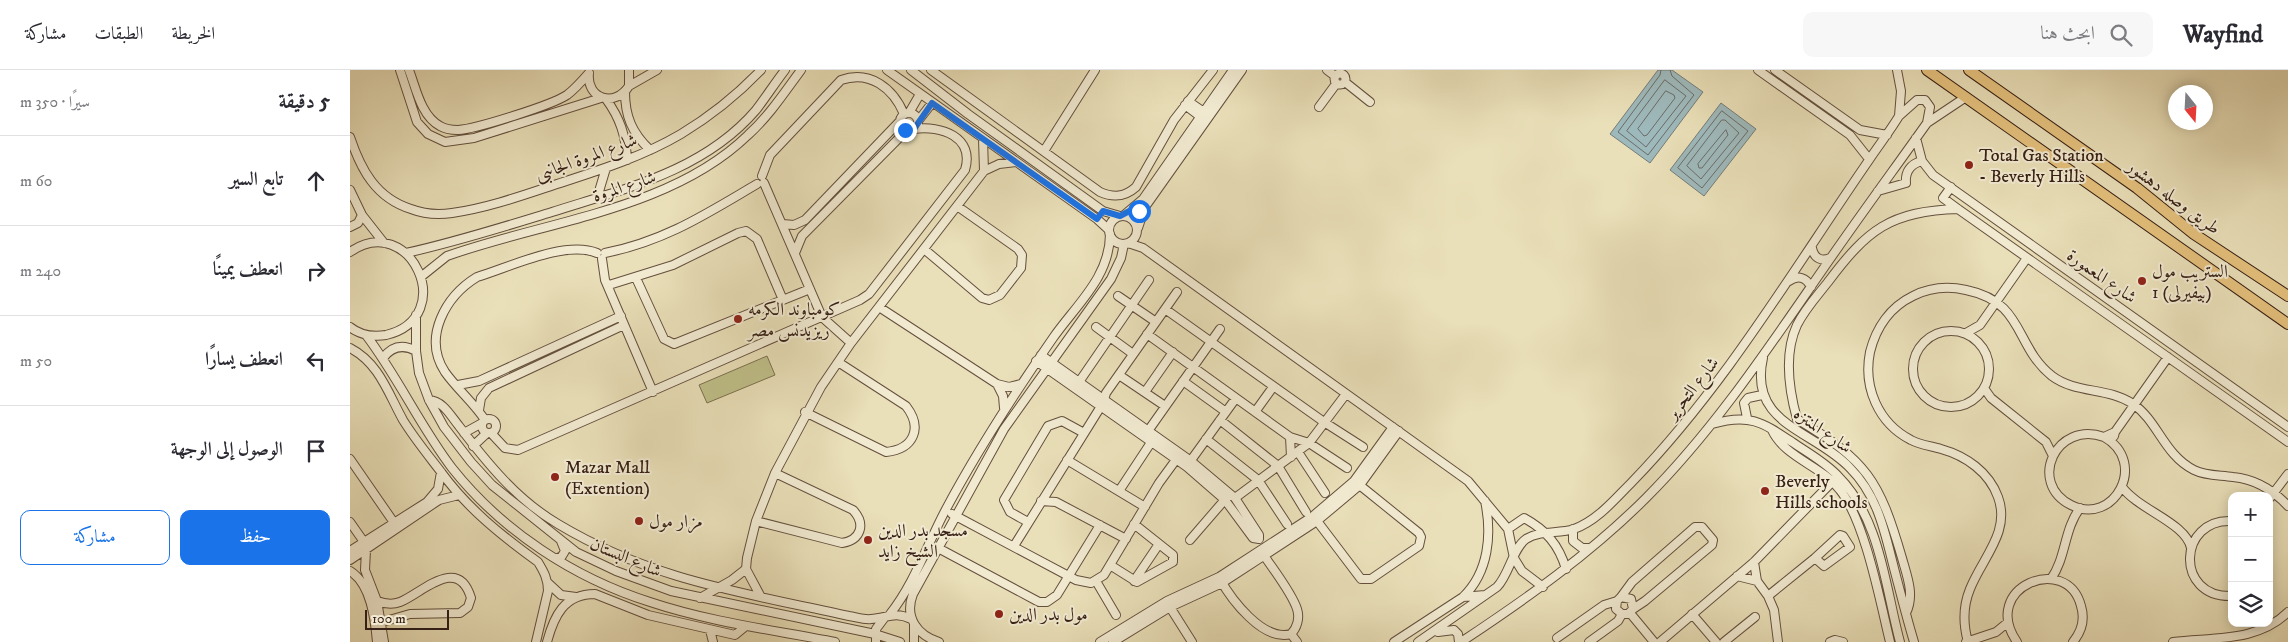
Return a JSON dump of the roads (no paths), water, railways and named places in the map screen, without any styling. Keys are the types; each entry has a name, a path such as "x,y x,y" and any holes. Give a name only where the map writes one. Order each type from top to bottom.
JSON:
{"main road":[{"name":"طريق وصله دهشور","path":"1927,70 2286,320"},
{"name":"طريق وصله دهشور","path":"1969,70 2137,188 2194,234 2288,296"}],"street":[{"path":"400,70 421,127 428,134 445,142 474,138 580,105 604,99 613,99 648,72 657,70"},
{"path":"409,70 426,113 439,126 456,130 474,127 568,94 589,72"},
{"path":"628,70 627,89 630,123 641,141 650,150"},
{"name":"شارع المروة الجانبى","path":"350,137 368,178 382,193 400,205 423,213 437,214 464,211 508,200 606,168 650,150 709,116 736,95 761,70"},
{"name":"شارع المروة","path":"406,253 443,245 647,182 694,160 726,137 755,111 784,70"},
{"name":"شارع المروة","path":"422,276 440,259 454,253 626,203 668,188 704,169 730,151 764,119 801,70"},
{"path":"887,70 1097,219 1115,241 1142,248 1468,481 1508,529 1514,558 1525,575 1544,587"},
{"path":"911,70 968,114 1103,211 1135,220 1138,228"},
{"path":"931,70 940,73 1100,192 1115,197 1123,196 1136,187 1164,136 1186,103 1213,70"},
{"path":"1044,151 1095,70"},
{"path":"914,642 915,634 910,606 913,594 1004,429 1115,272 1126,243 1134,239 1138,228 1139,210 1233,70"},
{"path":"876,638 879,624 899,603 946,510 1004,410 1105,267 1109,251 1111,223 1122,215 1139,210 1242,70"},
{"path":"1327,70 1341,77 1370,102"},
{"path":"1758,70 1855,139 1869,159"},
{"path":"1775,70 1860,130 1887,136"},
{"path":"1897,70 1901,91 1900,116"},
{"path":"589,72 592,91 604,99 617,116 624,134 627,160"},
{"path":"852,76 863,76 875,80 893,94 904,116 902,126 911,130 936,128 956,138 967,152 968,161 965,170 869,294 860,300 518,450 505,448 482,429 484,421 479,410 441,365 437,348 438,326 442,314 456,292 477,277 563,249 584,248 601,255 640,245 674,232 761,181 770,155 841,80 852,76"},
{"path":"1319,107 1341,77"},
{"path":"568,94 576,98 580,105"},
{"path":"782,224 794,225 806,220 904,116 920,94"},
{"name":"شارع التحرير","path":"1460,642 1544,587 1645,500 1712,424 1927,123 1966,97"},
{"path":"1900,116 1917,100 1925,100 1930,108 1927,123"},
{"path":"795,253 802,236 911,130 932,103"},
{"path":"1186,103 1202,114"},
{"path":"755,111 764,119"},
{"path":"961,123 968,114"},
{"path":"904,116 915,115 918,121"},
{"name":"شارع التحرير","path":"1418,642 1487,595 1502,582 1523,542 1546,533 1573,529 1602,512 1678,430 1735,357 1789,281 1869,159 1900,116"},
{"path":"1855,139 1860,130"},
{"name":"شارع المعمورة","path":"1916,138 1922,161 1933,175 2288,427"},
{"path":"983,139 984,171"},
{"path":"1878,191 1906,183 1906,176 1910,168 1922,161"},
{"path":"700,598 717,589 746,568 756,521 775,474 805,412 851,343 984,171 999,164 1016,162"},
{"path":"597,198 606,168"},
{"path":"846,178 853,185"},
{"path":"761,181 782,224 822,317 851,343"},
{"name":"شارع المعمورة","path":"1951,187 1943,198 2288,442"},
{"path":"350,190 362,215 384,243"},
{"path":"924,250 982,298 988,300 1000,295 1021,268 1022,254 1018,249 957,206"},
{"path":"1906,613 1910,600 1910,586 1888,511 1874,482 1861,465 1845,450 1797,419 1790,394 1793,338 1807,310 1862,240 1886,224 1921,213 1958,209"},
{"path":"1097,219 1103,211"},
{"path":"350,227 358,223 362,215"},
{"path":"608,285 636,278 688,259 738,233 746,231 757,239 783,300"},
{"path":"350,252 370,243 384,243 406,253 416,263 422,276"},
{"path":"1812,248 1813,253 1820,260 1830,258"},
{"path":"601,255 603,273 653,392"},
{"path":"1977,340 1980,325 2027,258"},
{"name":"شارع البستان","path":"422,276 423,296 416,315 416,350 419,373 428,400 461,450 480,472 501,493 560,540 591,560 644,582 700,598 900,642"},
{"path":"1789,281 1799,277 1804,279 1811,287"},
{"path":"636,278 664,339 670,344 678,343 810,288"},
{"path":"1079,382 1149,280"},
{"path":"2008,623 1996,632 1967,642 1965,629 1966,602 1975,577 2001,525 2002,510 1997,496 1981,471 1969,462 1942,449 1912,441 1888,423 1873,397 1868,363 1876,333 1892,310 1911,297 1922,292 1948,288 1973,291 1996,301 2013,319 2030,349 2052,376 2067,384 2111,394 2134,405 2151,424 2165,446 2184,464 2208,475 2248,479 2266,492"},
{"path":"2087,299 2094,289"},
{"path":"1014,546 1103,403 1106,393 1177,292"},
{"path":"1118,296 1156,322"},
{"path":"1080,301 1089,308"},
{"path":"879,307 997,384 1009,387 1021,384"},
{"path":"1165,309 1324,422 1363,447"},
{"path":"351,329 366,335 380,336 394,333 416,315"},
{"path":"458,385 475,383 621,316"},
{"path":"1966,333 1980,325"},
{"path":"479,410 481,398 490,388 624,326"},
{"path":"1096,327 1133,354"},
{"path":"1148,431 1220,329"},
{"path":"1944,331 1966,333 1977,340 1986,354 1989,363 1987,380 1978,396 1962,405 1943,406 1926,398 1919,390 1913,374 1915,355 1926,339 1944,331"},
{"path":"1147,334 1290,437 1309,444 1347,468"},
{"name":"شارع البستان","path":"366,335 383,358 415,415 443,455 475,493 505,521 556,559 585,575 652,603 746,626 835,642"},
{"path":"383,358 392,349 398,347 404,346 416,350"},
{"path":"350,348 369,360 404,421 459,495 496,532 538,562 548,583 561,594 578,596 595,594 648,615 735,635"},
{"path":"543,352 547,361"},
{"path":"1144,392 1173,352"},
{"path":"1712,424 1747,418 1744,403 1748,398 1762,395 1761,374 1763,355"},
{"path":"2113,443 2115,432 2168,357"},
{"path":"1039,358 1051,361 1152,441 1189,464 1232,500"},
{"path":"1039,358 1046,368 1148,431 1179,457"},
{"path":"805,412 886,452 897,451 907,445 913,436 915,426 913,415 906,406 838,362"},
{"path":"1119,375 1165,406"},
{"path":"1183,381 1226,412"},
{"path":"997,384 1003,396 1004,410"},
{"path":"388,391 399,386"},
{"path":"1255,412 1274,387"},
{"path":"1984,388 1991,398 2046,442 2053,456"},
{"path":"2229,400 2236,390"},
{"path":"1190,540 1232,500 1309,444 1346,394"},
{"name":"شارع المنتزه","path":"1762,395 1776,415 1844,462 1869,492 1882,521 1914,642"},
{"path":"1978,396 1991,398"},
{"path":"1189,464 1236,398"},
{"path":"428,400 444,406 482,457 516,493 557,524 645,566 717,589 866,619 888,615 902,615 912,621 918,630 936,642"},
{"name":"شارع المنتزه","path":"1747,418 1784,436 1825,464 1835,478 1856,498 1870,524 1900,642"},
{"path":"1784,436 1797,419"},
{"path":"1028,522 1010,512 1004,500 1048,426 1062,420 1084,433"},
{"path":"1220,420 1278,466 1312,516 1357,576 1366,580 1371,579 1419,546 1421,537 1419,533 1357,483"},
{"path":"464,433 484,421 494,422 495,428 473,446"},
{"path":"1100,642 1115,639 1168,604 1220,580 1263,553 1357,483 1396,429"},
{"path":"1772,430 1783,447 1835,478 1857,520 1889,638 1897,631"},
{"path":"2104,437 2115,432"},
{"path":"2086,433 2104,437 2113,443 2119,450 2126,468 2122,487 2116,496 2100,507 2080,508 2070,505 2062,499 2052,484 2050,465 2053,456 2062,443 2069,438 2086,433"},
{"path":"1290,437 1291,457"},
{"path":"1206,439 1258,480 1287,524"},
{"path":"1119,491 1152,441"},
{"path":"2046,442 2062,443"},
{"path":"1298,452 1326,493"},
{"path":"396,526 433,496 438,489 443,455"},
{"path":"480,472 482,457"},
{"path":"946,510 1068,576 1081,582 1096,581 1104,575 1144,507 1179,457"},
{"path":"350,459 396,526"},
{"path":"1067,460 1144,507"},
{"path":"756,521 842,543 855,539 860,532 862,524 859,516 853,510 775,474"},
{"path":"2273,495 2288,474"},
{"path":"1660,642 1754,562 1835,478"},
{"path":"2122,487 2130,498 2183,532 2200,533"},
{"path":"1049,488 1056,502"},
{"path":"350,560 365,546 439,500 459,495"},
{"path":"2116,496 2130,498"},
{"path":"2273,497 2288,506"},
{"path":"1394,642 1463,597 1478,575 1486,557 1489,528 1484,500"},
{"path":"1041,501 1056,502 1126,539"},
{"path":"2070,505 2072,519"},
{"path":"2051,579 2058,570 2072,519 2080,508"},
{"path":"1508,529 1524,518 1546,533 1559,549 1566,568"},
{"path":"496,532 505,521"},
{"path":"350,522 365,546 365,570 377,601 384,642"},
{"path":"2228,522 2216,523 2200,533 2191,548 2190,566 2198,583 2214,594 2228,596"},
{"path":"1110,565 1134,581 1140,581 1173,562 1172,555 1134,524"},
{"path":"938,548 1043,603 1054,598 1100,525"},
{"path":"1589,642 1628,612 1645,601 1712,545 1713,540 1702,527 1695,527 1632,582 1619,599 1616,609 1628,612 1654,642"},
{"path":"1573,529 1572,535 1577,546 1588,548"},
{"path":"2183,532 2191,548"},
{"path":"556,559 562,556 564,551 560,540"},
{"path":"1134,581 1158,544"},
{"path":"350,551 365,546"},
{"path":"1220,580 1261,637 1278,640 1291,634 1298,619 1297,608 1263,553"},
{"path":"1768,596 1815,558"},
{"path":"585,575 584,567 591,560"},
{"path":"1754,562 1757,581 1768,596 1778,624 1778,642"},
{"path":"746,568 765,598 778,614"},
{"path":"2058,570 2062,582"},
{"path":"350,571 362,582 366,590 374,618 377,642"},
{"path":"1737,576 1757,581"},
{"path":"377,601 385,604 400,602 435,581 447,578 460,582 469,592 468,608 460,613 410,614 382,622"},
{"path":"2016,642 2011,634 2008,623 2008,608 2015,594 2031,582 2051,579 2062,582 2076,594 2083,611 2081,630 2073,642"},
{"path":"1096,581 1116,615"},
{"path":"536,642 548,583"},
{"path":"1886,590 1899,587"},
{"path":"614,601 618,590"},
{"path":"1463,597 1487,595"},
{"path":"547,642 557,613 562,607 578,596"},
{"path":"1557,638 1604,605 1619,599 1631,599 1628,612"},
{"path":"899,603 902,606 910,606"},
{"path":"1168,604 1192,642"},
{"path":"544,608 550,607 557,613"},
{"path":"2173,642 2223,640 2254,635 2277,623 2288,612"},
{"path":"1692,614 1716,642"},
{"path":"1724,642 1755,618"},
{"path":"729,642 746,626"},
{"path":"1432,633 1449,629 1454,630 1458,634 1460,642"},
{"path":"710,630 714,642"},
{"path":"1996,632 2011,634"},
{"path":"1291,634 1297,642"},
{"path":"1733,635 1739,642"},
{"path":"1830,642 1835,640 1843,642"}],"water":[{"path":"1658,70 1672,70 1703,92 1650,163 1610,134"},
{"path":"1721,103 1756,129 1704,196 1670,170"}],"place":[{"name":"Total Gas Station - Beverly Hills","path":"1969,165"},
{"name":"الستريب مول 1 (بيفيرلى)","path":"2142,281"},
{"name":"كومباوند الكرمه ريزيدنس مصر","path":"738,319"},
{"name":"Mazar Mall (Extention)","path":"555,477"},
{"name":"Beverly Hills schools","path":"1765,491"},
{"name":"مزار مول","path":"639,521"},
{"name":"مسجد بدر الدين الشيخ زايد","path":"868,540"},
{"name":"مول بدر الدين","path":"999,614"}]}
